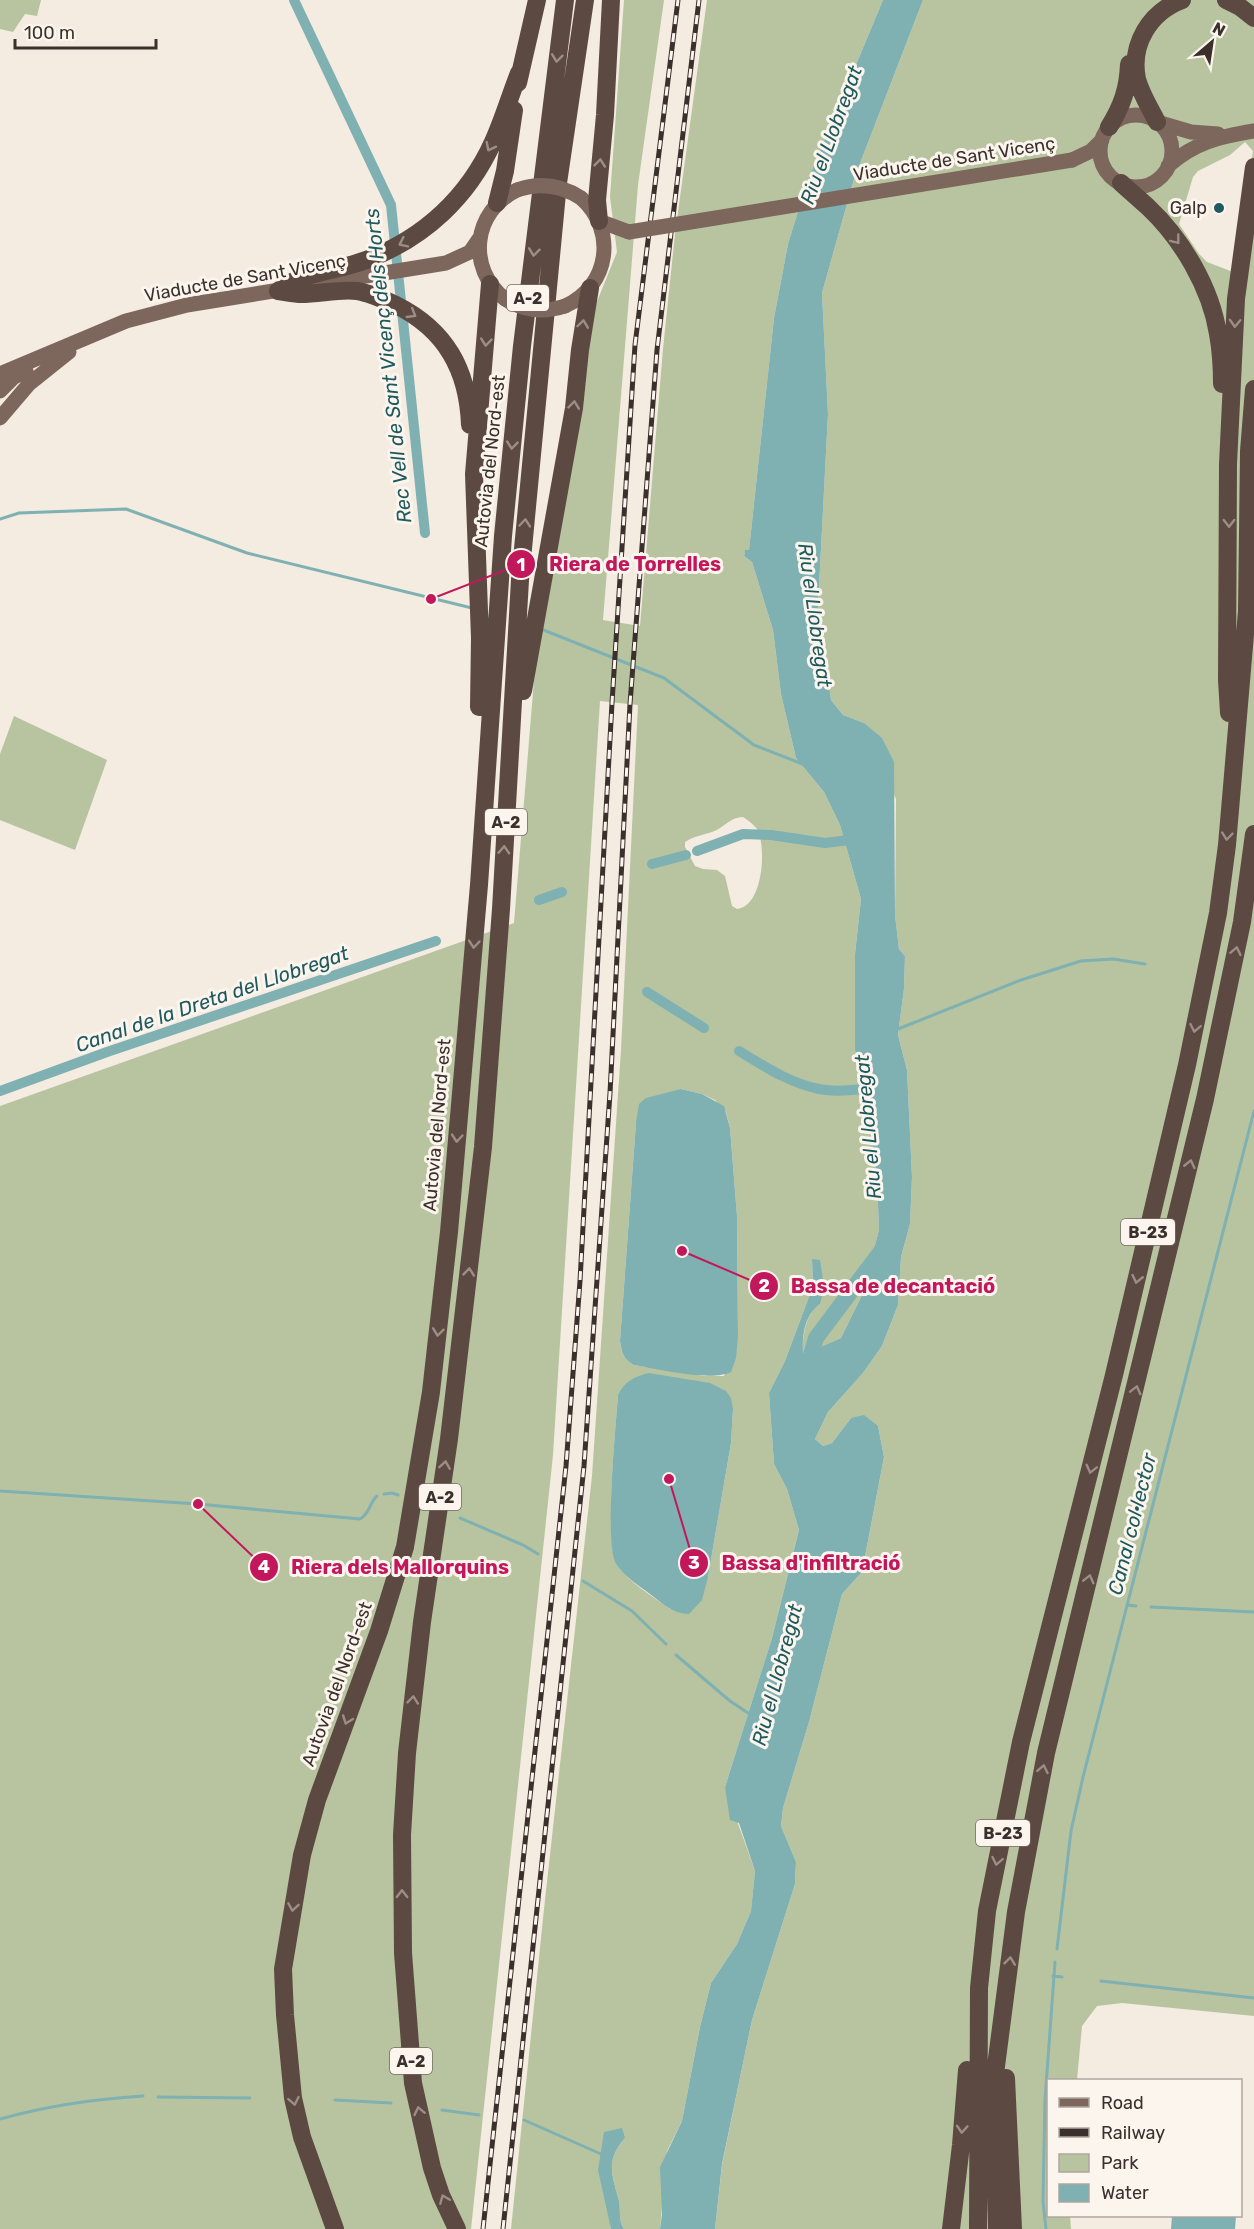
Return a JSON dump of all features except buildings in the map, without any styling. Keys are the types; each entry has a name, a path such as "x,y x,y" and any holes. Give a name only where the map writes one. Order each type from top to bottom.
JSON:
{"highway":[{"path":"497,203 505,171 519,73 537,0"},
{"name":"Autovia del Nord-est","path":"335,2229 302,2137 293,2098 285,2015 284,1969 305,1844 317,1800 388,1606 405,1547 431,1392 449,1232 478,897 484,797 488,640 498,596 522,346 565,0"},
{"name":"A-2","path":"457,2229 441,2195 432,2168 417,2104 410,2051 403,1953 402,1835 407,1753 422,1622 449,1438 483,1147 501,909 511,735 520,718 522,650 518,602 558,183 585,0"},
{"path":"598,221 597,200 605,115 611,0"},
{"path":"1106,133 1126,92 1129,56 1135,34 1147,15 1164,0"},
{"path":"1157,122 1137,78 1136,52 1151,21 1164,9 1182,0"},
{"path":"1226,0 1254,18"},
{"path":"278,291 297,280 333,271 371,267 434,222 458,199 477,173 494,141 519,73"},
{"path":"1233,777 1227,680 1228,464 1236,299 1254,167"},
{"path":"1120,183 1149,208 1181,246 1209,303 1218,333 1228,464"},
{"path":"474,474 487,279"},
{"path":"522,650 537,607 574,408 582,331 590,288"},
{"path":"278,291 301,294 345,291 361,292 376,297 409,312 429,326 442,339 458,365 466,392 474,474 477,591 488,640"},
{"name":"B-23","path":"978,2229 979,1988 987,1911 1021,1742 1112,1386 1187,1065 1218,913 1233,777 1247,611 1249,451 1254,388"},
{"name":"B-23","path":"997,2229 995,2074 1016,1912 1046,1753 1205,1099 1242,922 1254,834"},
{"path":"951,2229 961,2145 969,2038 979,1988"},
{"path":"1003,2019 1013,2229"}],"main road":[{"path":"1072,160 1091,151 1120,119 1134,115 1203,134 1254,131"},
{"path":"1106,133 1100,156 1111,176 1120,183 1134,187 1150,184 1159,179 1168,166 1172,152 1171,142 1157,122"},
{"path":"1168,166 1191,149 1233,134"},
{"name":"Viaducte de Sant Vicenç","path":"605,253 617,240 629,232 1072,160"},
{"path":"1072,160 1105,168"},
{"name":"Viaducte de Sant Vicenç","path":"371,267 416,268 446,263 470,252 497,203 517,189 533,185 550,185 581,198 592,210 603,233 605,253 600,272 590,288 579,299 552,310 517,306 505,299 487,279 467,267 446,263"},
{"name":"Viaducte de Sant Vicenç","path":"598,221 629,232"},
{"path":"479,239 479,257 487,279"},
{"name":"Viaducte de Sant Vicenç","path":"0,374 126,321 187,306 278,291"},
{"path":"0,418 29,384 59,358 93,335"},
{"name":"Viaducte de Sant Vicenç","path":"0,391 14,377 37,366 57,351"},
{"path":"0,363 57,351"}],"green space":[{"path":"0,0 41,0 37,16 25,14 13,32 0,29"},
{"path":"624,0 664,0 638,185 603,620 640,626 675,234 707,0 883,0 807,182 788,244 774,318 749,550 744,553 744,556 752,562 773,630 781,694 796,758 824,792 840,825 861,899 855,954 855,1050 864,1086 877,1178 879,1230 862,1295 841,1338 802,1356 808,1320 820,1304 812,1259 813,1286 785,1361 769,1393 774,1464 787,1489 799,1530 772,1638 725,1787 755,1871 751,1911 737,1944 711,1983 682,2121 667,2151 660,2229 624,2229 614,2183 612,2161 625,2138 604,2132 611,2229 511,2229 592,1476 621,1050 638,705 600,701 553,1455 471,2229 0,2229 0,1106 514,923 536,656 594,309 617,252 610,197","holes":["738,817 743,817 757,829 762,849 762,862 761,875 752,898 746,906 737,909 732,906 725,876 717,870 695,866 685,847 685,842 716,830","681,1089 715,1100 726,1112 730,1128 737,1216 738,1336 724,1376 704,1376 634,1365 625,1358 622,1352 620,1341 636,1123","618,1395 733,1409 731,1443 708,1577 670,1609 628,1578 617,1565 611,1534 613,1457"]},
{"path":"923,0 1254,0 1254,2016 1122,2003 1097,2006 1082,2026 1077,2079 1047,2079 1047,2217 1070,2217 1071,2229 715,2229 722,2165 752,2020 795,1884 796,1862 781,1826 783,1808 809,1722 842,1594 862,1572 884,1457 878,1426 851,1418 832,1443 823,1446 815,1439 828,1412 863,1373 882,1346 898,1305 901,1257 910,1224 912,1177 907,1070 898,1035 904,989 905,956 899,949 895,915 896,799 864,723 843,715 831,700 824,649 817,625 828,414 822,293 854,179","holes":["1245,142 1253,151 1233,272 1207,262 1179,224 1193,177 1198,171 1230,155"]},
{"path":"14,716 107,760 75,850 0,820 0,754"}],"water":[{"path":"883,0 923,0 854,179 822,293 828,414 817,625 824,649 831,700 843,715 864,723 882,738 894,762 895,915 899,949 905,956 904,989 898,1035 907,1070 912,1177 910,1224 901,1257 898,1305 882,1346 863,1373 828,1412 815,1439 823,1446 832,1443 851,1418 864,1415 878,1426 884,1457 862,1572 842,1594 809,1722 783,1808 781,1826 796,1862 795,1884 752,2020 722,2164 715,2229 660,2229 662,2214 660,2167 682,2121 711,1983 737,1944 751,1911 755,1871 739,1823 730,1820 725,1787 772,1638 799,1530 787,1489 774,1464 769,1393 785,1361 813,1286 812,1259 820,1260 824,1287 820,1304 807,1320 803,1355 841,1338 862,1295 879,1230 877,1178 864,1086 855,1050 855,954 861,899 840,825 824,792 796,758 781,694 773,630 752,562 744,556 745,550 749,550 774,318 788,244 807,182"},
{"path":"681,1089 702,1094 724,1106 730,1128 737,1216 738,1336 736,1358 731,1372 722,1375 684,1374 634,1365 627,1360 621,1349 639,1104 646,1098"},
{"path":"649,1373 710,1383 726,1391 731,1398 733,1409 731,1443 708,1577 702,1600 689,1614 668,1608 631,1580 616,1564 613,1552 611,1509 618,1395 630,1380"},
{"path":"622,2128 625,2138 615,2154 612,2168 624,2229 611,2229 598,2170 604,2132"},
{"path":"1172,2217 1236,2217 1235,2229 1171,2229"}],"waterway":[{"name":"Rec Vell de Sant Vicenç dels Horts","path":"294,0 391,205 425,533"},
{"path":"0,519 19,513 126,509 247,553 472,608"},
{"path":"541,629 664,678 754,745 805,765"},
{"name":"Canal de la Dreta del Llobregat","path":"697,851 743,834 771,835 825,843 857,839"},
{"name":"Canal de la Dreta del Llobregat","path":"652,864 686,855"},
{"name":"Canal de la Dreta del Llobregat","path":"539,900 562,892"},
{"name":"Canal de la Dreta del Llobregat","path":"0,1091 107,1052 436,941"},
{"path":"898,1029 1021,980 1081,961 1113,959 1145,964"},
{"name":"Canal de la Dreta del Llobregat","path":"647,992 704,1028"},
{"name":"Canal de la Dreta del Llobregat","path":"739,1051 797,1083 819,1089 834,1091 879,1087"},
{"name":"Canal col·lector","path":"1057,1949 1071,1831 1083,1777 1254,1111"},
{"name":"Riu el Llobregat","path":"806,1372 816,1338 882,1250"},
{"path":"0,1491 198,1504 360,1519 366,1514 377,1496"},
{"path":"384,1494 398,1495"},
{"path":"460,1518 523,1545 538,1554"},
{"path":"583,1581 632,1611 666,1644"},
{"path":"1127,1605 1136,1606"},
{"path":"1151,1607 1254,1612"},
{"path":"676,1655 730,1701 751,1715"},
{"name":"Canal col·lector","path":"1046,2229 1043,2201 1045,2100 1055,1962"},
{"name":"Canal col·lector","path":"1053,1976 1062,1977"},
{"path":"1101,1981 1254,1998"},
{"path":"0,2119 71,2104 143,2096"},
{"path":"158,2097 250,2098"},
{"path":"335,2100 391,2103"},
{"path":"442,2110 479,2115"},
{"path":"524,2120 601,2154"}],"railway":[{"path":"483,2229 566,1466 580,1281 612,703 635,345 678,0"},
{"path":"503,2229 584,1466 610,1093 630,704 657,350 699,0"}],"place":[{"name":"Galp","path":"1219,208"},
{"name":"Riera de Torrelles","path":"431,599"},
{"name":"Bassa de decantació","path":"682,1251"},
{"name":"Bassa d'infiltració","path":"669,1479"},
{"name":"Riera dels Mallorquins","path":"198,1504"}]}
